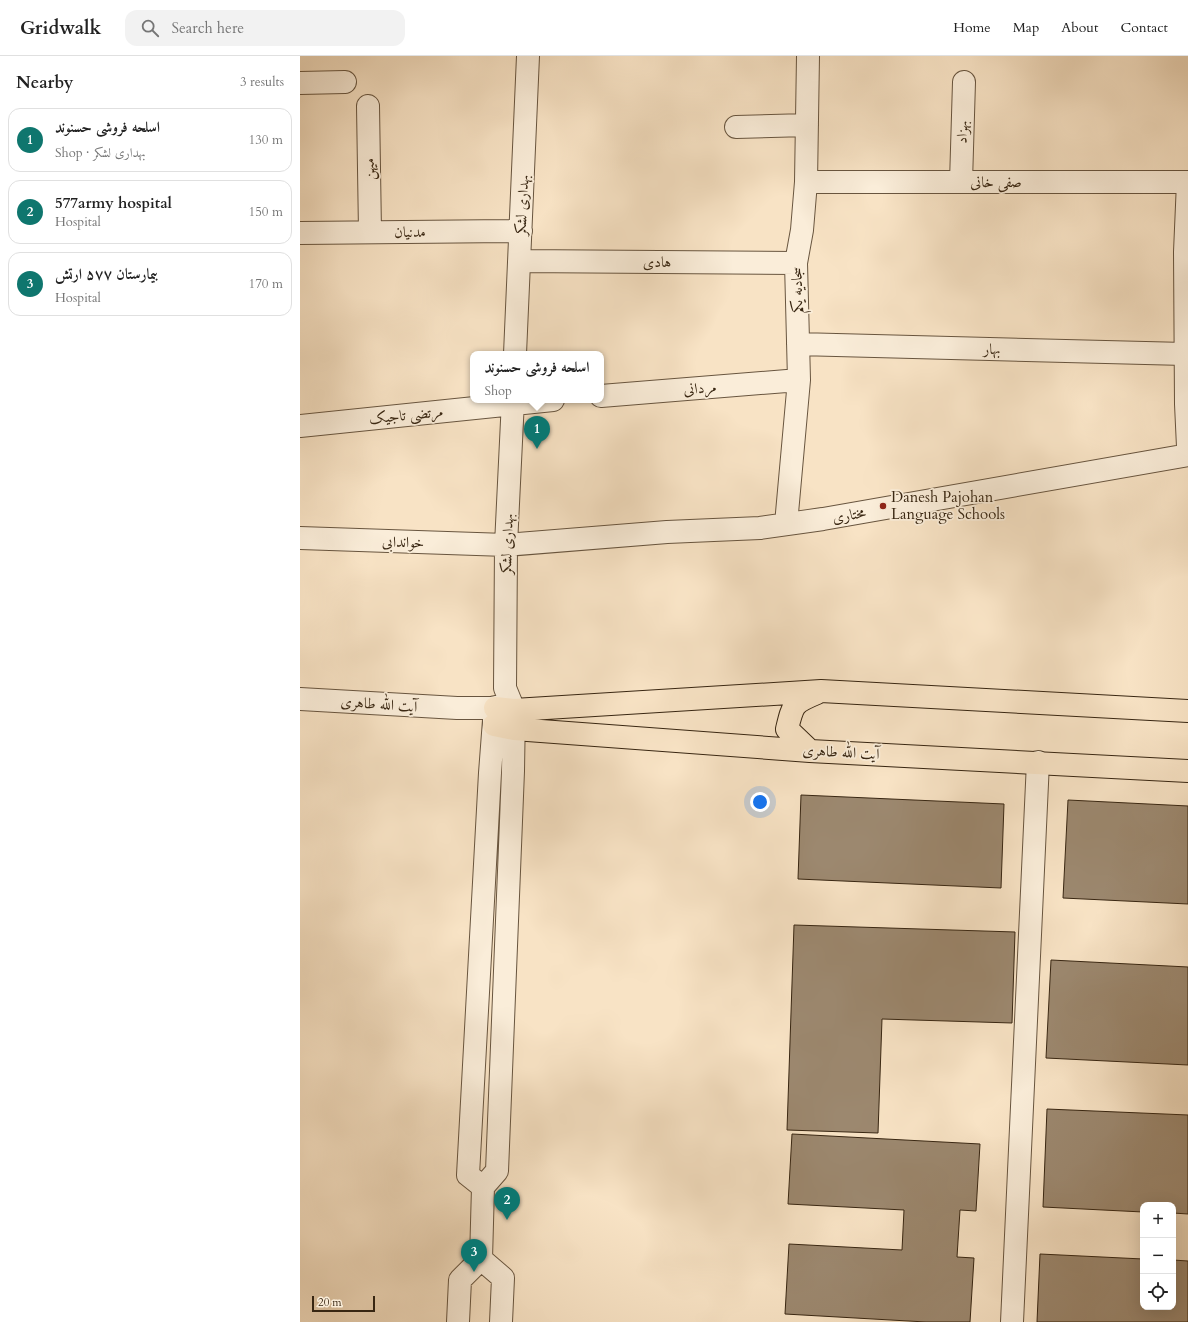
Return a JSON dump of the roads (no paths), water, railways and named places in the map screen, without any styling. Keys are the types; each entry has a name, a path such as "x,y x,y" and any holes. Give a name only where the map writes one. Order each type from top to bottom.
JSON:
{"main road":[{"path":"810,751 787,729 792,707 801,700 821,691"},
{"path":"504,718 821,691 1188,711"},
{"name":"آیت الله طاهری","path":"504,718 810,751 1188,771"}],"street":[{"name":"بهداری لشکر","path":"515,351 528,56"},
{"name":"سجادیه یکم","path":"786,524 799,380 796,263 802,230 806,182 808,56"},
{"path":"300,83 346,82"},
{"name":"بهزاد","path":"961,182 964,82"},
{"name":"میهن","path":"368,106 370,232"},
{"path":"736,128 807,125"},
{"name":"صفی خانی","path":"806,182 1187,182"},
{"path":"1187,182 1185,354 1188,447"},
{"name":"مدنیان","path":"300,233 520,231"},
{"name":"هادی","path":"519,261 796,263"},
{"name":"بهار","path":"798,344 1185,354"},
{"name":"مردانی","path":"604,396 799,380"},
{"name":"مرتضی تاجیک","path":"300,426 504,403"},
{"name":"بهداری لشکر","path":"504,718 506,545 513,403"},
{"name":"مختاری","path":"506,545 666,532 760,528 995,490 1188,455"},
{"name":"خواندابی","path":"300,538 506,545"},
{"name":"آیت الله طاهری","path":"300,699 457,708 504,718"},
{"path":"483,1186 468,1175 504,718"},
{"path":"458,1322 460,1280 481,1259 483,1186 497,1171 504,718"},
{"path":"1012,1322 1038,762"},
{"path":"481,1259 503,1278 501,1322"}],"place":[{"name":"اسلحه فروشی حسنوند","path":"537,449"},
{"name":"Danesh Pajohan Language Schools","path":"883,506"},
{"name":"577army hospital","path":"507,1220"},
{"name":"بیمارستان ۵۷۷ ارتش","path":"474,1272"}]}
